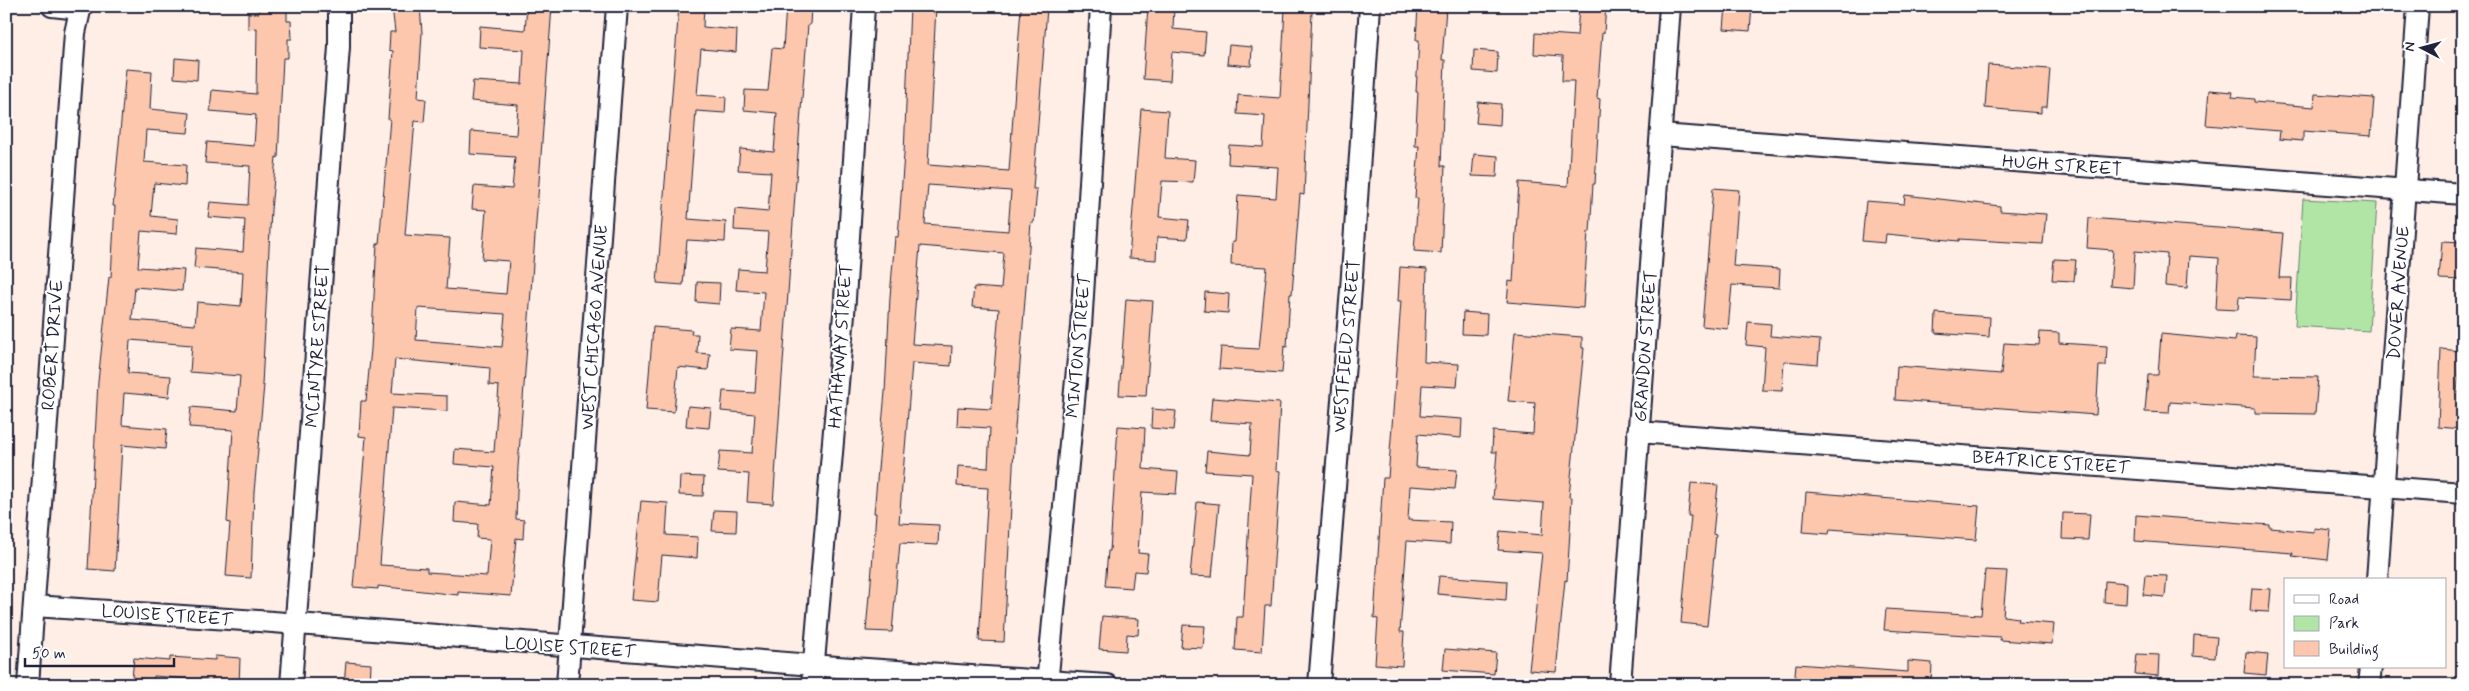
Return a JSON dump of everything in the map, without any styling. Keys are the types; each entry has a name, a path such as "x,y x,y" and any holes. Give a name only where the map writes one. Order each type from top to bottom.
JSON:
{"street":[{"path":"52,6 80,7"},
{"name":"MCINTYRE STREET","path":"292,685 339,47 339,6"},
{"name":"WEST CHICAGO AVENUE","path":"567,685 617,6"},
{"name":"HATHAWAY STREET","path":"813,675 843,324 864,6"},
{"name":"MINTON STREET","path":"1047,683 1081,326 1102,6"},
{"name":"WESTFIELD STREET","path":"1319,685 1351,289 1370,6"},
{"name":"GRANDON STREET","path":"1620,685 1670,6"},
{"name":"DOVER AVENUE","path":"2377,578 2418,6"},
{"name":"ROBERT DRIVE","path":"28,685 75,33 80,7"},
{"name":"HUGH STREET","path":"1661,135 2463,194"},
{"name":"BEATRICE STREET","path":"1638,432 2463,493"},
{"name":"LOUISE STREET","path":"34,606 296,624 570,647 813,675 1107,685"},
{"path":"2369,685 2370,668"}],"green space":[{"path":"2303,199 2377,203 2369,331 2295,326"}],"building":[{"path":"259,6 287,6 287,21 291,21 292,39 288,39 288,58 283,58 278,158 276,157 271,210 262,385 264,385 254,492 251,578 226,576 230,523 227,522 233,430 189,427 191,407 237,411 240,376 190,372 192,345 130,340 128,373 171,376 169,397 124,393 122,425 167,429 165,449 122,445 115,571 88,569 98,382 109,277 111,277 115,206 113,206 126,69 152,71 150,109 190,113 188,133 146,130 144,162 186,165 185,186 154,183 151,216 178,219 177,234 141,231 138,267 184,270 182,291 135,287 132,320 195,325 197,302 241,306 243,272 194,268 196,248 243,252 245,220 208,217 210,202 248,205 250,166 205,163 207,142 254,146 256,115 210,111 212,90 256,94 257,28 248,29 248,13 259,13"},
{"path":"392,6 420,6 422,33 418,98 426,99 424,122 415,121 405,235 450,238 446,289 506,294 509,261 482,259 486,210 472,209 474,186 512,189 515,157 470,154 471,131 516,135 518,105 471,101 473,81 522,84 524,50 479,47 480,26 525,30 527,6 552,6 518,467 516,519 524,520 523,539 516,538 511,596 458,592 458,595 378,586 378,589 353,587 366,437 359,436 361,401 366,401 371,349 377,244 379,244 390,119 388,119 393,51 389,50 390,32 395,32","holes":["418,308 505,314 502,347 416,340","395,359 490,368 489,385 499,386 494,452 455,449 454,464 494,467 491,505 455,502 454,522 478,524 477,538 490,539 487,576 427,572 427,568 380,565 392,408 447,411 447,396 392,393"]},
{"path":"679,6 704,6 703,27 737,30 736,52 701,49 697,95 726,97 725,113 696,111 688,219 726,222 725,242 687,240 683,285 657,283"},
{"path":"786,6 811,6 801,110 773,504 747,502 749,474 718,472 720,451 752,453 755,414 721,411 723,391 755,393 758,351 729,349 731,329 761,331 764,292 736,290 738,269 765,271 768,232 734,230 735,209 768,212 771,172 738,170 740,149 774,152 777,113 744,110 745,90 768,91 772,48 783,49"},
{"path":"910,6 936,6 928,165 1009,171 1021,7 1047,8 1033,189 1037,189 1034,222 1031,222 1015,428 1004,642 979,641 988,488 957,486 958,466 988,468 990,428 957,426 958,407 991,409 999,309 972,307 974,287 1001,289 1004,253 920,246 912,344 952,346 951,366 912,363 899,523 939,525 938,545 900,543 892,632 866,631 885,392 890,297 895,237 898,237 904,154","holes":["928,185 1011,191 1008,231 925,224"]},
{"path":"1148,6 1174,6 1173,29 1206,32 1204,55 1172,52 1170,81 1143,79"},
{"path":"1418,6 1446,8 1442,60 1445,60 1441,166 1445,166 1441,253 1414,251 1418,198 1415,198 1419,146 1415,146 1418,92 1416,92 1419,40 1416,40"},
{"path":"1579,6 1606,6 1597,98 1600,99 1595,184 1593,184 1590,232 1588,232 1583,308 1507,302 1509,281 1513,282 1519,182 1568,186 1574,81 1562,81 1563,56 1534,54 1535,33 1577,36"},
{"path":"1726,6 1752,6 1750,31 1724,29"},
{"path":"1285,9 1312,11 1304,195 1300,194 1287,347 1284,346 1282,373 1219,369 1221,347 1259,349 1267,267 1231,265 1232,242 1235,242 1238,195 1276,198 1278,167 1228,164 1229,145 1263,147 1265,116 1237,114 1238,95 1280,98"},
{"path":"1229,45 1252,47 1251,66 1227,64"},
{"path":"1474,50 1498,52 1497,73 1473,71"},
{"path":"175,58 198,60 197,80 174,78"},
{"path":"1988,65 2050,69 2047,107 2041,107 2041,113 1985,108"},
{"path":"2209,90 2233,92 2232,97 2254,99 2254,102 2314,107 2315,94 2374,98 2371,136 2303,131 2303,141 2279,139 2280,131 2206,125"},
{"path":"1478,102 1501,104 1500,125 1476,123"},
{"path":"1141,109 1168,111 1165,158 1195,160 1193,182 1162,181 1159,217 1189,220 1187,239 1157,237 1156,260 1129,258"},
{"path":"1474,154 1498,156 1497,177 1472,176"},
{"path":"1713,188 1739,190 1733,266 1780,269 1779,288 1732,285 1728,329 1702,326"},
{"path":"1905,195 2000,206 2000,211 2046,214 2043,244 1959,239 1959,241 1886,234 1885,243 1862,241 1866,201 1904,204"},
{"path":"2089,218 2283,233 2279,278 2292,278 2291,300 2239,297 2238,310 2216,309 2219,258 2189,256 2187,288 2165,286 2167,254 2135,251 2133,288 2110,286 2113,250 2087,248"},
{"path":"2442,241 2463,242 2462,280 2439,279"},
{"path":"2054,259 2076,260 2074,281 2052,280"},
{"path":"1400,267 1427,269 1424,362 1459,364 1457,387 1422,385 1420,416 1462,419 1461,438 1418,434 1416,467 1457,470 1455,489 1410,486 1408,520 1451,522 1450,544 1407,541 1400,632 1404,632 1402,666 1375,664 1378,619 1374,618 1383,478 1388,478 1392,426 1401,301 1398,301"},
{"path":"697,282 720,283 719,304 696,302"},
{"path":"1205,292 1229,294 1228,313 1204,311"},
{"path":"1126,299 1153,301 1146,396 1119,395"},
{"path":"1463,312 1487,314 1486,335 1462,334"},
{"path":"1936,313 1990,317 1989,337 1935,333"},
{"path":"1748,322 1771,324 1770,336 1820,340 1818,364 1784,361 1782,391 1762,390 1765,347 1746,345"},
{"path":"653,327 692,330 691,334 698,334 697,353 710,354 708,370 678,367 674,412 646,410"},
{"path":"1515,332 1582,337 1582,348 1584,348 1569,497 1572,497 1567,581 1565,580 1556,672 1529,670 1542,553 1498,550 1500,531 1542,535 1544,503 1493,499 1497,452 1492,452 1493,431 1533,434 1535,403 1508,401"},
{"path":"2040,332 2059,333 2059,343 2107,346 2106,366 2099,366 2096,415 1895,400 1897,366 2001,374 2004,343 2039,345"},
{"path":"2161,334 2235,341 2236,336 2256,337 2254,376 2318,377 2315,414 2255,413 2255,408 2170,402 2169,413 2145,412 2148,375 2158,375"},
{"path":"2441,349 2461,351 2457,392 2463,392 2461,429 2438,427"},
{"path":"1212,398 1280,403 1276,470 1280,471 1271,606 1265,606 1262,652 1235,650 1237,617 1243,617 1252,474 1205,471 1207,451 1250,455 1252,424 1210,421"},
{"path":"688,406 711,408 709,428 686,426"},
{"path":"1152,409 1176,411 1174,430 1151,428"},
{"path":"1118,426 1145,428 1143,469 1178,472 1176,494 1142,492 1138,553 1148,554 1146,572 1134,571 1132,588 1105,586 1108,551 1110,551"},
{"path":"680,476 704,477 703,496 679,495"},
{"path":"1691,483 1718,485 1713,534 1716,535 1707,626 1681,623 1691,516 1688,516"},
{"path":"1806,492 1979,506 1976,540 1830,529 1829,534 1803,532"},
{"path":"641,501 668,503 666,535 698,537 697,558 662,555 658,602 631,600"},
{"path":"1197,502 1219,504 1212,577 1190,576"},
{"path":"714,510 737,511 736,532 712,531"},
{"path":"2063,513 2090,514 2088,540 2062,539"},
{"path":"2136,515 2270,525 2270,528 2314,532 2314,528 2331,530 2328,560 2292,556 2293,553 2135,541"},
{"path":"1985,570 2007,571 2003,616 2019,618 2018,621 2054,624 2052,644 2000,640 2000,637 1884,630 1886,609 1981,615"},
{"path":"2145,575 2167,576 2165,597 2143,595"},
{"path":"1439,576 1507,581 1506,600 1437,594"},
{"path":"2105,581 2127,583 2126,604 2104,602"},
{"path":"2252,588 2271,589 2269,612 2250,611"},
{"path":"1102,616 1139,619 1138,635 1127,634 1126,651 1099,649"},
{"path":"1183,625 1205,626 1203,648 1181,647"},
{"path":"2194,635 2217,637 2215,658 2193,656"},
{"path":"1445,649 1496,653 1494,674 1443,670"},
{"path":"2246,652 2268,654 2266,675 2244,673"},
{"path":"2137,654 2159,655 2158,676 2135,674"},
{"path":"215,656 240,658 239,685 213,685 214,681 154,676 154,680 132,678 134,658 170,661 170,657 215,660"},
{"path":"1908,661 1932,663 1931,685 1794,685 1796,664 1908,672"},
{"path":"346,662 371,664 370,685 344,685"}]}
